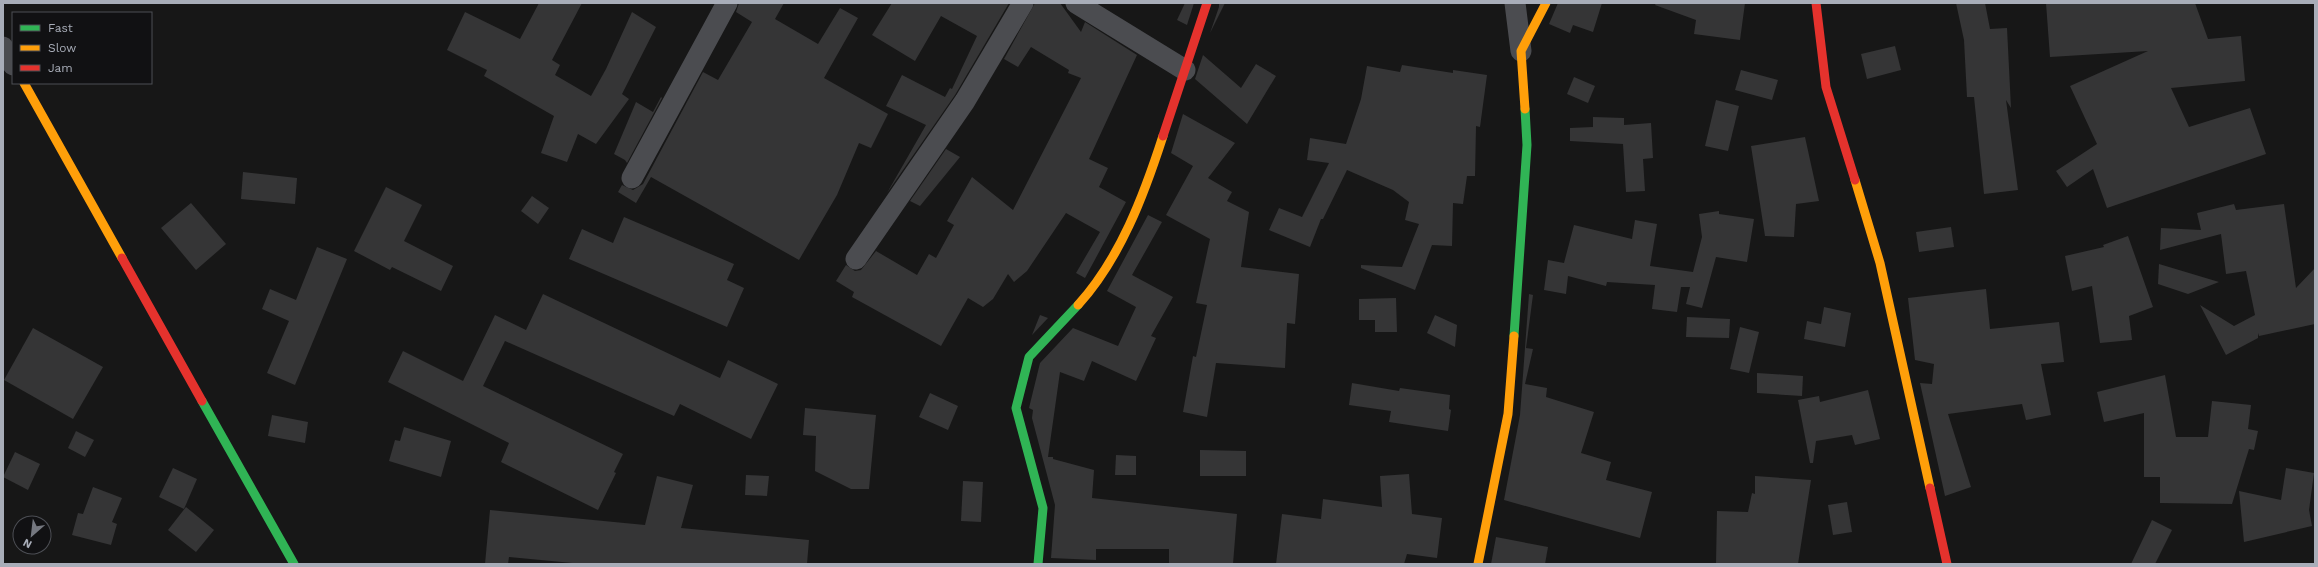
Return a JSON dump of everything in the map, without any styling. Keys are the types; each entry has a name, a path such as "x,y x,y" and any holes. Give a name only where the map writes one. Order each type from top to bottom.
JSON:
{"street":[{"path":"632,178 727,3"},
{"path":"856,259 965,101 1023,3"},
{"path":"1076,3 1185,70"},
{"path":"1038,564 1043,508 1016,408 1029,357 1096,285 1144,197 1207,3"},
{"path":"1478,564 1508,414 1528,145 1521,51 1515,3"},
{"path":"1521,51 1546,3"},
{"path":"1816,3 1826,87 1880,263 1947,564"},
{"path":"3,47 12,62"},
{"path":"25,84 294,564"}],"building":[{"path":"539,3 582,3 552,60 560,65 555,75 591,96 606,69 632,12 656,27 622,94 629,99 596,144 578,134 567,162 541,153 554,116 484,76 487,70 447,50 465,12 520,39"},
{"path":"739,3 784,3 775,19 818,44 840,8 858,18 824,78 888,114 871,148 859,143 837,195 799,260 651,177 636,203 618,192 622,185 633,190 643,184 703,72 718,80 752,22 736,12"},
{"path":"892,3 1009,3 955,95 887,193 926,125 886,106 902,75 945,97 950,88 952,89 977,36 941,16 915,61 872,35"},
{"path":"1035,3 1060,3 1081,32 1085,22 1137,55 1089,159 1108,168 1099,187 1126,202 1085,278 1076,273 1100,232 1066,213 1027,271 1014,282 1008,274 993,299 983,307 968,298 941,346 852,297 854,292 836,281 846,265 855,271 861,270 876,251 917,275 929,254 936,258 954,225 947,221 972,177 1013,210 1081,78 1068,73 1069,70 1031,47 1018,67 1004,59"},
{"path":"1185,3 1194,3 1187,25 1177,20"},
{"path":"1219,3 1225,3 1210,33 1219,7"},
{"path":"1558,3 1602,3 1593,32 1573,25 1570,33 1549,24"},
{"path":"1656,3 1745,3 1740,40 1694,34 1696,20 1655,5"},
{"path":"1956,3 1985,3 1990,29 2007,28 2011,108 2006,100 2018,190 1984,194 1974,97 1967,97 1964,40"},
{"path":"2046,3 2195,3 2208,39 2241,36 2245,81 2171,88 2189,127 2250,108 2266,154 2107,208 2093,169 2067,187 2056,171 2097,144 2070,86 2148,51 2050,57"},
{"path":"1895,46 1901,70 1867,79 1861,54"},
{"path":"1203,55 1241,88 1256,64 1276,76 1247,124 1195,79"},
{"path":"1402,65 1453,73 1453,70 1487,75 1480,127 1476,126 1475,176 1467,176 1463,204 1453,203 1452,246 1432,245 1415,290 1361,268 1361,265 1402,267 1419,224 1405,220 1409,202 1393,190 1347,170 1323,219 1321,219 1310,247 1269,230 1279,208 1302,217 1329,163 1307,160 1310,138 1346,144 1361,99 1367,66 1400,72"},
{"path":"1741,70 1778,80 1772,100 1735,90"},
{"path":"1574,77 1595,86 1588,103 1567,94"},
{"path":"661,97 662,98 627,163 625,160 614,154 636,102 653,112"},
{"path":"1716,100 1739,106 1728,151 1705,146"},
{"path":"1183,114 1235,143 1208,178 1232,192 1227,201 1249,212 1241,267 1299,274 1295,324 1287,323 1285,368 1216,363 1207,417 1183,412 1193,356 1196,357 1207,305 1196,303 1210,239 1166,215 1193,166 1171,153"},
{"path":"1593,117 1624,118 1624,125 1651,123 1653,158 1643,159 1645,191 1626,192 1623,144 1570,141 1570,128 1593,127"},
{"path":"1805,137 1819,201 1796,204 1794,237 1765,236 1751,146"},
{"path":"946,149 960,157 920,206 910,201"},
{"path":"243,172 297,178 295,204 241,199"},
{"path":"386,187 422,205 404,241 453,266 441,291 392,267 390,270 354,251"},
{"path":"532,196 549,208 538,224 521,211"},
{"path":"191,203 226,244 196,270 161,228"},
{"path":"2234,204 2236,210 2284,204 2296,288 2315,268 2315,324 2259,336 2258,333 2258,338 2226,355 2200,305 2234,326 2255,315 2246,271 2226,274 2221,234 2160,250 2161,228 2201,230 2197,213"},
{"path":"1719,211 1719,214 1754,219 1747,262 1716,257 1702,308 1686,304 1690,287 1681,287 1677,312 1652,309 1655,285 1607,282 1606,286 1568,276 1566,294 1544,290 1548,260 1564,263 1574,225 1632,239 1635,220 1657,224 1650,266 1693,272 1702,237 1699,214"},
{"path":"1148,215 1162,222 1132,275 1173,297 1151,336 1156,338 1136,381 1092,361 1084,381 1060,372 1048,457 1053,457 1053,459 1094,470 1092,498 1237,514 1233,564 1169,564 1169,549 1096,549 1096,560 1051,558 1055,505 1032,418 1033,410 1029,408 1040,363 1073,328 1118,346 1136,307 1107,291"},
{"path":"624,217 734,264 727,280 744,288 727,327 569,259 582,229 613,243"},
{"path":"1951,227 1954,247 1919,252 1916,232"},
{"path":"2128,236 2153,307 2129,316 2132,340 2100,343 2092,286 2072,291 2065,256 2104,247 2103,245"},
{"path":"317,247 347,259 295,385 267,373 289,321 262,309 270,289 296,300"},
{"path":"2159,264 2219,282 2188,294 2158,284"},
{"path":"1986,289 1990,329 2059,322 2064,362 2041,364 2051,415 2026,420 2022,404 1948,414 1971,487 1945,496 1920,383 1932,384 1934,364 1915,360 1908,298"},
{"path":"543,294 720,378 728,360 778,384 751,439 680,404 674,416 505,341 483,386 623,454 614,472 616,473 598,510 501,462 509,443 388,382 403,351 463,381 495,315 526,330"},
{"path":"1529,294 1533,295 1526,348 1533,349 1525,384 1547,388 1546,397 1594,412 1581,453 1611,462 1606,480 1652,492 1640,538 1504,500 1520,415"},
{"path":"1396,298 1397,332 1375,332 1375,320 1359,320 1359,299"},
{"path":"1824,307 1851,313 1845,347 1804,339 1807,321 1821,324"},
{"path":"1040,315 1048,318 1032,335"},
{"path":"1435,315 1457,325 1455,347 1427,333"},
{"path":"1687,317 1730,319 1729,338 1686,337"},
{"path":"1740,327 1759,332 1749,373 1730,369"},
{"path":"33,328 103,367 73,419 4,380"},
{"path":"1757,373 1803,376 1802,396 1757,393"},
{"path":"2165,375 2176,437 2208,437 2212,401 2251,405 2248,429 2258,431 2254,450 2249,449 2232,504 2160,503 2160,477 2144,477 2144,413 2104,422 2097,392"},
{"path":"1352,383 1399,391 1400,388 1450,395 1449,409 1451,410 1448,431 1389,422 1391,411 1349,405"},
{"path":"1868,390 1880,439 1855,445 1852,435 1816,441 1813,463 1810,463 1798,400 1819,396 1820,402"},
{"path":"930,393 958,406 948,430 919,417"},
{"path":"805,408 876,415 869,489 851,489 815,471 816,436 803,435"},
{"path":"272,415 308,422 305,443 268,436"},
{"path":"404,427 451,441 441,477 389,461 395,440 400,441"},
{"path":"76,431 94,440 85,457 68,448"},
{"path":"1200,450 1246,451 1246,476 1200,476"},
{"path":"15,452 40,464 28,490 3,477"},
{"path":"1116,455 1136,456 1136,475 1115,475"},
{"path":"173,468 197,479 184,509 159,497"},
{"path":"2286,468 2314,473 2309,510 2312,526 2244,542 2239,491 2281,500"},
{"path":"1409,474 1412,514 1442,518 1437,558 1407,554 1404,564 1276,564 1282,514 1321,519 1323,499 1382,507 1380,476"},
{"path":"746,475 769,476 767,496 745,495"},
{"path":"657,476 693,485 681,528 809,540 807,564 583,564 509,557 508,564 485,564 490,510 645,525"},
{"path":"1755,476 1811,480 1798,564 1716,564 1717,511 1748,512 1752,493 1755,494"},
{"path":"963,481 983,482 981,522 961,521"},
{"path":"93,487 122,498 112,522 117,524 111,545 72,535 78,513 83,514"},
{"path":"1847,502 1852,532 1833,535 1828,505"},
{"path":"186,507 214,530 196,552 168,530"},
{"path":"2152,520 2172,530 2155,564 2131,564"},
{"path":"1496,537 1548,547 1545,564 1491,564"}],"traffic: fast":[{"path":"1514,336 1527,145 1525,109"},
{"path":"1038,564 1043,508 1016,408 1029,357 1078,305"},
{"path":"202,401 294,564"}],"traffic: slow":[{"path":"1525,109 1521,51 1546,3"},
{"path":"25,84 122,258"},
{"path":"1078,305 1093,287 1118,247 1148,181 1163,136"},
{"path":"1855,180 1880,263 1930,488"},
{"path":"1478,564 1508,414 1514,336"}],"traffic: jam":[{"path":"1163,136 1207,3"},
{"path":"1816,3 1826,87 1855,180"},
{"path":"122,258 202,401"},
{"path":"1930,488 1947,564"}]}
